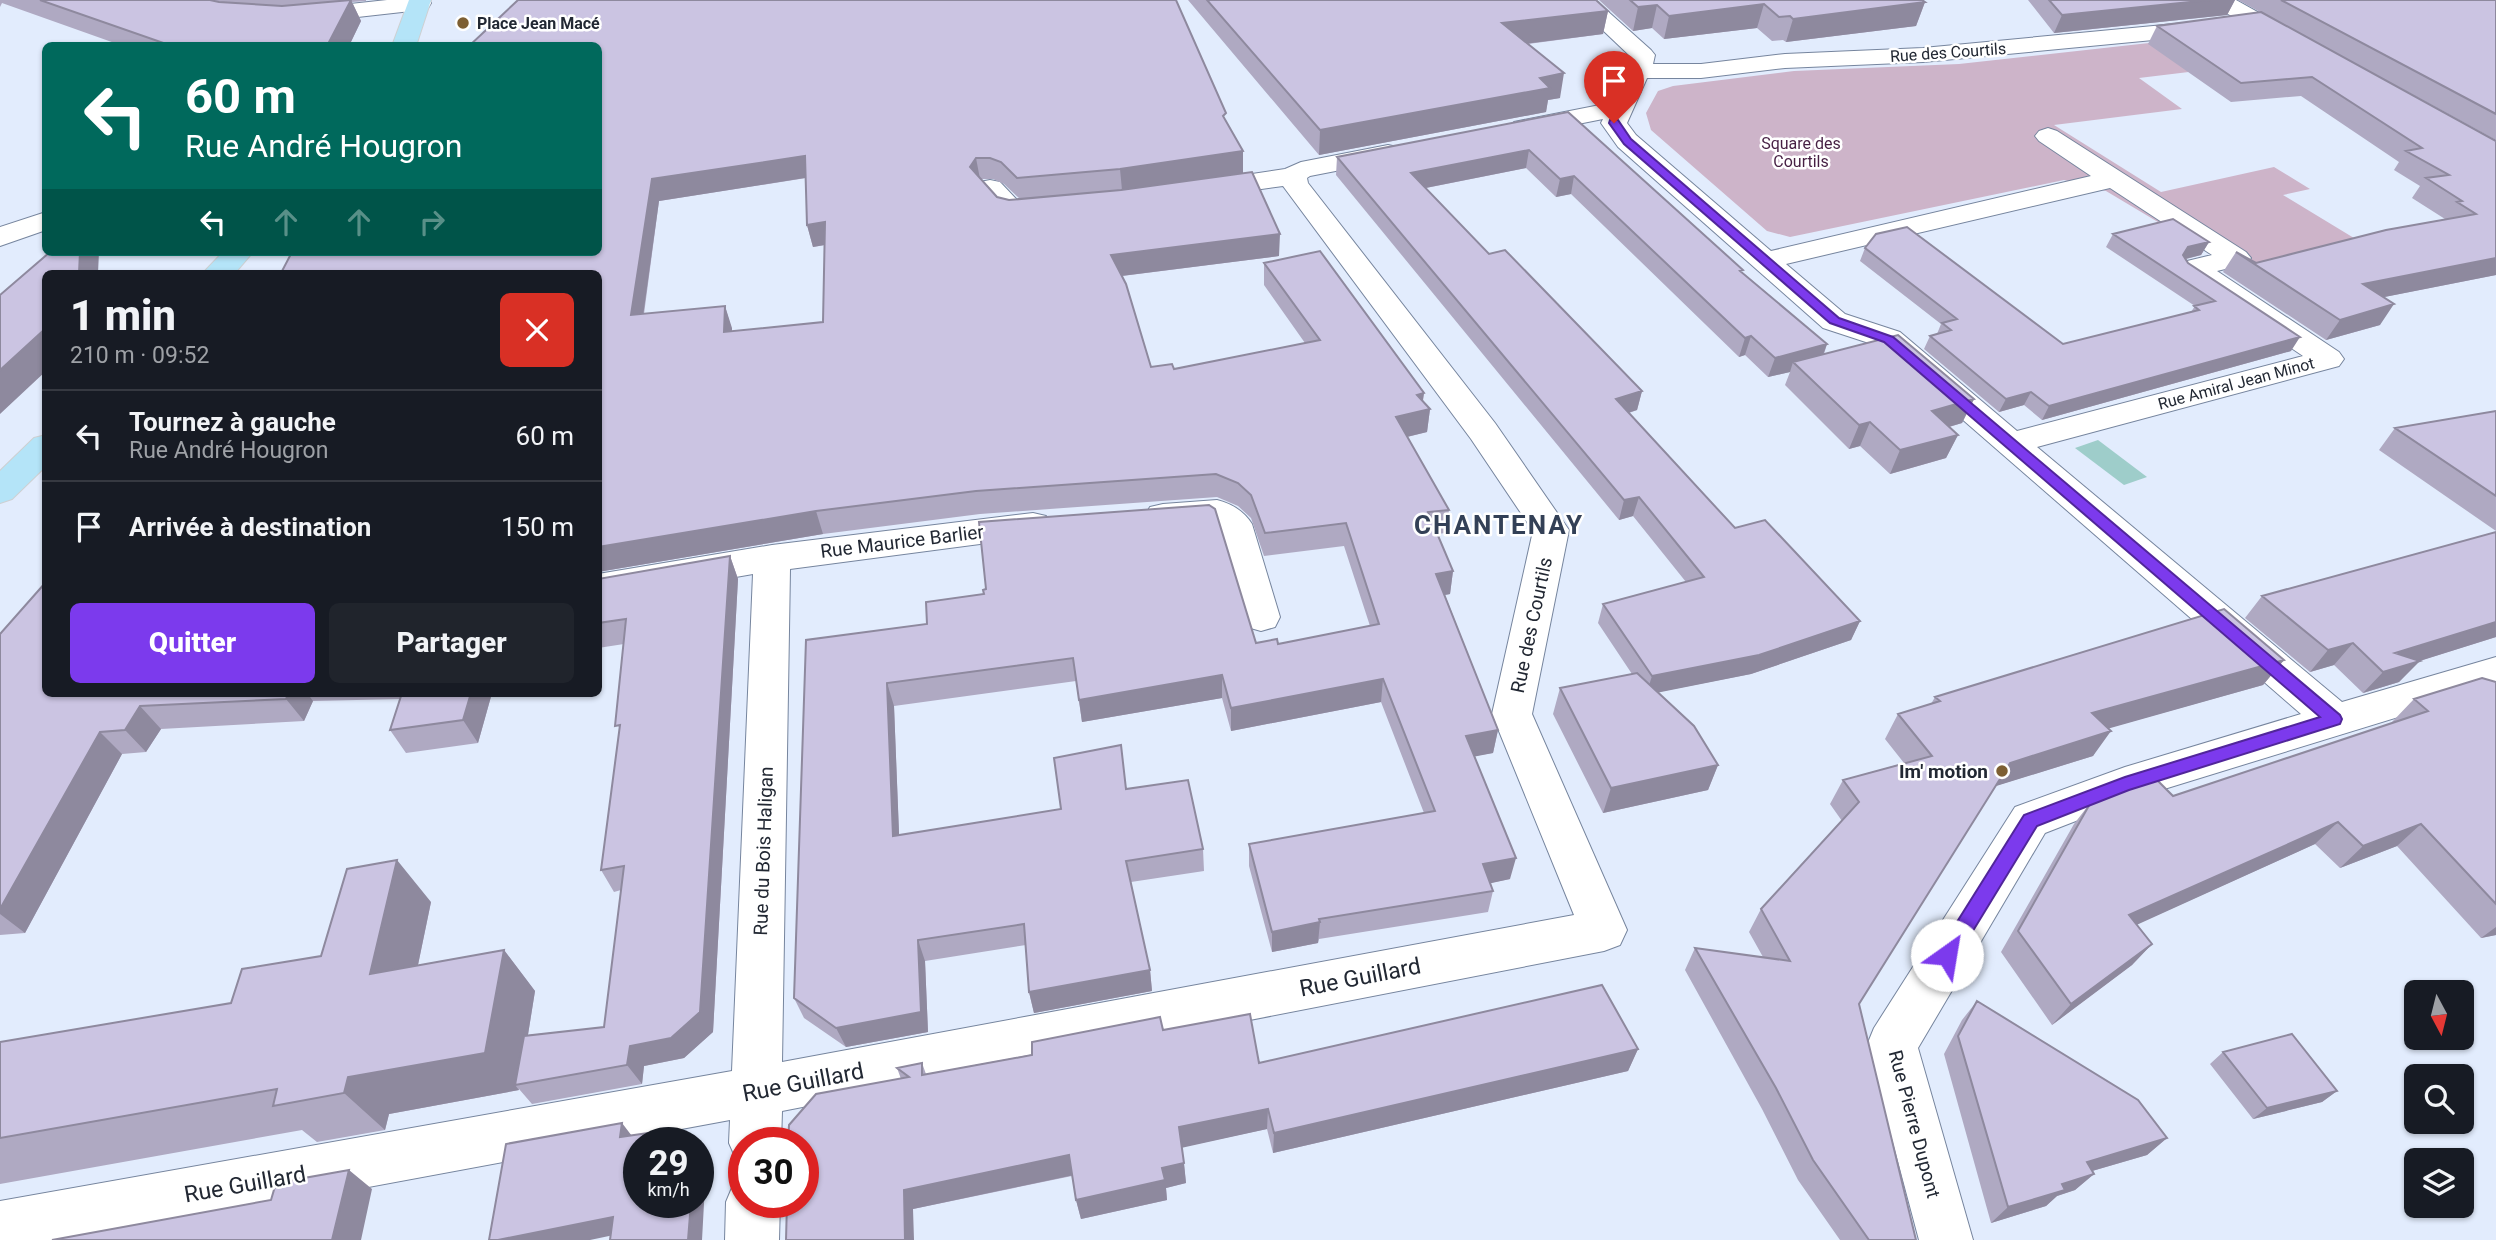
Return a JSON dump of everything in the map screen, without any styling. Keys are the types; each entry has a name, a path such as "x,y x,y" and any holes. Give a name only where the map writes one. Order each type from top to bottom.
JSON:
{"main road":[{"path":"405,42 420,1"},
{"path":"221,270 235,256"},
{"path":"0,491 42,450"}],"street":[{"path":"1582,0 1638,49 1644,60 1617,109 1614,123 1621,135 1834,321 1889,339 2334,719"},
{"path":"2220,0 2308,49"},
{"path":"286,17 334,15 420,1"},
{"name":"Rue des Courtils","path":"1640,71 1701,71 1785,61 1923,55 2176,32 2256,20"},
{"path":"1504,131 1617,109"},
{"name":"Rue Amiral Jean Minot","path":"2012,443 2328,359 2193,268 2236,258 2048,136"},
{"path":"1175,193 1293,176 1301,170 1411,148"},
{"name":"Rue des Courtils","path":"1293,176 1295,184 1483,431 1551,530 1512,714 1604,930"},
{"path":"1764,261 2113,179"},
{"path":"990,188 1012,211 1067,206"},
{"path":"0,237 42,221"},
{"path":"1124,519 1217,512 1234,524 1261,617"},
{"name":"Rue Maurice Barlier","path":"602,587 772,558 1019,526 1072,522"},
{"name":"Rue du Bois Haligan","path":"755,1127 772,558"},
{"name":"Rue Pierre Dupont","path":"1946,1240 1892,1045 2030,820 2125,784 2496,672"},
{"name":"Rue Guillard","path":"0,1228 756,1091 1604,930"},
{"path":"752,1240 753,1218"}],"green space":[{"name":"Square des Courtils","path":"2257,31 2305,58 2139,78 2182,109 2054,125 2161,192 2274,167 2310,189 2283,195 2377,252 2255,280 2106,191 2064,180 1790,237 1767,231 1651,130 1646,113 1658,91 1673,86 1794,71 1959,64"}],"shaded area":[{"path":"2098,440 2147,477 2124,485 2075,448"}],"building":[{"path":"40,0 210,0 282,6 351,0 329,42 161,42"},
{"path":"518,0 1176,0 1226,113 1223,116 1243,151 1120,169 1017,178 1001,162 990,158 976,158 970,167 997,197 1009,200 1121,190 1252,172 1280,234 1111,255 1126,284 1151,367 1172,364 1174,369 1320,340 1264,263 1320,251 1424,393 1417,395 1430,409 1396,417 1449,510 1428,512 1453,571 1436,574 1498,730 1466,736 1516,858 1483,864 1493,891 1319,919 1320,922 1272,932 1249,844 1435,811 1383,679 1231,708 1222,675 1079,700 1073,658 887,683 893,836 1061,809 1054,758 1121,745 1126,789 1188,780 1203,849 1126,861 1150,970 1029,992 1024,924 918,940 921,1012 836,1028 794,998 806,640 927,624 926,602 984,594 983,590 986,589 979,522 1209,505 1215,509 1256,643 1277,639 1278,644 1379,624 1346,523 1265,533 1251,495 1238,483 1216,474 976,491 816,511 602,546 602,270 283,270 290,256 602,256 602,42 473,42","holes":["805,156 807,225 825,222 823,322 724,332 725,306 631,315 652,179"]},
{"path":"1207,0 1596,0 1608,11 1502,23 1564,73 1540,78 1550,88 1320,130"},
{"path":"1630,0 1925,2 1793,19 1790,16 1779,17 1764,4 1669,16 1657,5 1638,7"},
{"path":"2049,0 2210,0 2062,15"},
{"path":"2281,0 2496,0 2496,114"},
{"path":"2261,12 2496,141 2496,258 2363,284 2394,304 2340,320 2236,252 2256,263 2386,230 2476,214 2457,202 2462,201 2426,178 2449,175 2406,151 2422,148 2312,77 2241,83 2157,26"},
{"path":"1568,112 1743,270 1740,271 1827,344 1775,358 1751,336 1745,338 1574,176 1560,179 1529,150 1411,173 1489,254 1505,250 1642,391 1616,399 1735,528 1765,520 1860,621 1759,655 1652,676 1603,604 1704,577 1639,497 1624,500 1337,157"},
{"path":"2173,219 2209,242 2188,247 2183,255 2188,263 2300,337 2049,406 2031,392 2006,399 1930,336 1951,330 1942,323 1957,319 1865,248 1876,234 1907,227 2063,344 2199,310 2194,306 2215,301 2113,234"},
{"path":"45,256 80,256 79,270 42,270 42,332 0,370 0,295"},
{"path":"1898,335 1974,399 1932,411 1958,435 1900,450 1870,422 1859,425 1793,362"},
{"path":"2496,411 2496,496 2395,428"},
{"path":"2496,532 2496,622 2395,653 2420,661 2383,672 2353,643 2328,650 2262,596"},
{"path":"730,556 700,1012 671,1038 630,1046 627,1065 515,1085 524,1036 604,1027 624,866 601,870 620,725 615,726 626,619 602,622 602,578"},
{"path":"42,587 42,697 287,697 140,706 125,730 100,732 0,909 0,634"},
{"path":"2224,609 2284,660 2092,713 2111,731 2010,763 1859,1004 1916,1240 1869,1240 1813,1160 1776,1088 1695,948 1790,961 1761,909 1859,802 1843,780 1932,756 1898,714 1940,701 1935,697"},
{"path":"1637,673 1694,726 1718,765 1611,788 1560,688"},
{"path":"2482,678 2496,682 2496,904 2421,824 2363,846 2338,822 2129,915 2152,944 2071,1004 2018,931 2091,802 2155,778 2173,796 2428,711 2414,699"},
{"path":"401,697 470,697 463,720 390,730"},
{"path":"397,860 370,974 504,950 485,1053 348,1077 344,1093 273,1106 277,1089 0,1138 0,1042 231,1003 242,969 321,956 347,869"},
{"path":"1602,985 1638,1049 1274,1133 1268,1109 1179,1127 1184,1163 1162,1168 1165,1180 1076,1200 1069,1155 904,1190 905,1240 786,1240 787,1218 819,1218 819,1127 789,1127 816,1094 909,1077 897,1068 922,1063 922,1075 1032,1055 1032,1042 1160,1017 1163,1030 1250,1014 1259,1063"},
{"path":"1977,1001 2138,1100 2167,1138 2087,1162 2094,1174 2062,1184 2065,1190 2008,1207 1958,1036"},
{"path":"2292,1034 2337,1091 2267,1108 2223,1052"},
{"path":"622,1123 620,1137 623,1137 623,1218 690,1218 688,1240 610,1240 613,1217 489,1240 506,1144"},
{"path":"349,1170 332,1240 52,1240 271,1200 276,1183"}],"place":[{"name":"Place Jean Macé","path":"463,23"},
{"name":"Im' motion","path":"2002,771"}],"district":[{"name":"CHANTENAY","path":"1499,525"}],"route":[{"path":"1614,123 1627,142 1834,321 1889,339 2334,719 2125,784 2030,820 1947,955"}]}
